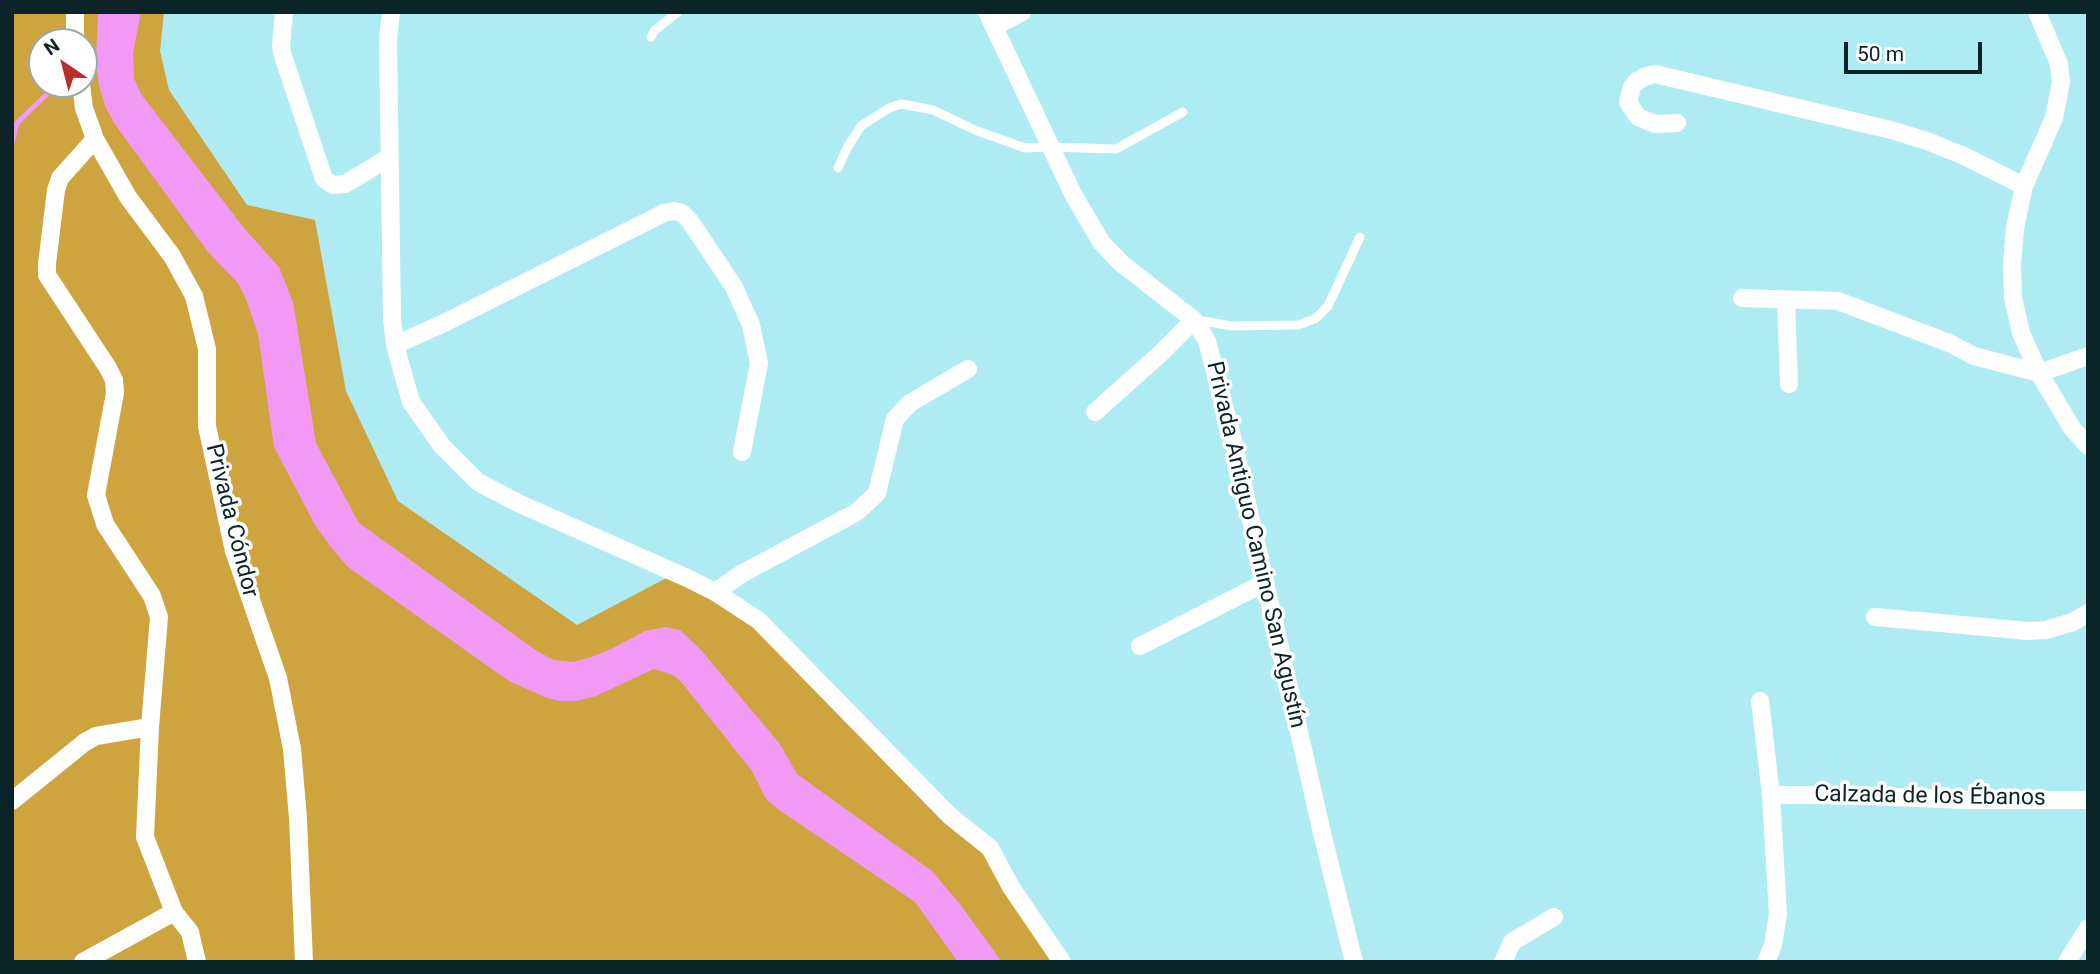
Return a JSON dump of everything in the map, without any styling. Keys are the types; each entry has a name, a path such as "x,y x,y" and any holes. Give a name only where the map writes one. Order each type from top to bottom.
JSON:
{"street":[{"path":"284,12 281,46 283,56 324,179 334,185 345,184 390,157"},
{"path":"391,12 388,40 392,317 395,345 411,402 442,446 478,482 518,503 715,592 758,620 950,816 990,848 1011,887 1062,962"},
{"path":"990,20 1022,12"},
{"path":"2037,12 2059,64 2061,82 2054,118 2024,186 2011,264 2013,298 2021,333 2039,373 2072,428 2088,446"},
{"name":"Privada Antiguo Camino San Agustín","path":"990,20 1073,194 1101,242 1121,263 1194,320 1207,341 1231,432 1354,962"},
{"path":"1677,123 1655,124 1638,117 1628,102 1636,82 1655,74 1891,130 1964,156 2024,186"},
{"name":"Privada Cóndor","path":"83,98 95,139 128,197 172,256 194,296 207,349 207,426 234,551 278,678 292,748 304,962"},
{"path":"95,139 60,178 47,275 114,380 115,393 96,495 105,524 152,596 159,617 145,837 174,912 190,932 197,962"},
{"path":"395,345 664,213 682,213 734,287 751,325 759,363 742,452"},
{"path":"1742,298 1838,301 1949,343 1974,356 2039,373 2088,356"},
{"path":"1786,299 1789,384"},
{"path":"1095,412 1194,320"},
{"path":"715,592 743,573 856,512 877,493 895,419 910,403 968,369"},
{"path":"1140,646 1264,583"},
{"path":"1875,617 2046,631 2073,622 2088,613"},
{"path":"1760,701 1772,795 1778,914 1773,945 1766,962"},
{"path":"12,801 96,736 150,727"},
{"name":"Calzada de los Ébanos","path":"1772,795 1846,794 1951,800 2088,800"},
{"path":"83,962 174,912"},
{"path":"1503,962 1512,942 1553,917"},
{"path":"2067,962 2088,928"}],"lane":[{"path":"651,37 655,30 678,12"},
{"path":"838,168 861,126 889,108 901,104 933,110 975,130 1025,148 1116,149 1183,112"},
{"path":"1194,320 1233,326 1298,325 1315,318 1328,306 1360,237"}],"shaded area":[{"path":"12,12 164,12 160,51 169,90 247,205 315,220 346,391 398,501 577,625 676,573 715,592 990,848 1063,962 12,962"},
{"path":"98,12 141,12 133,53 134,78 141,94 244,228 279,267 293,302 316,443 359,523 537,651 554,660 573,662 594,656 645,631 665,627 680,630 701,650 780,744 797,774 932,871 1002,962 958,962 915,902 766,799 752,771 673,675 654,669 596,696 577,701 559,701 545,697 511,682 348,567 315,525 274,447 258,334 238,283 208,252 114,123 105,106 98,77"}],"waterway":[{"path":"98,69 103,66"},
{"path":"12,143 17,123 43,98"}]}
